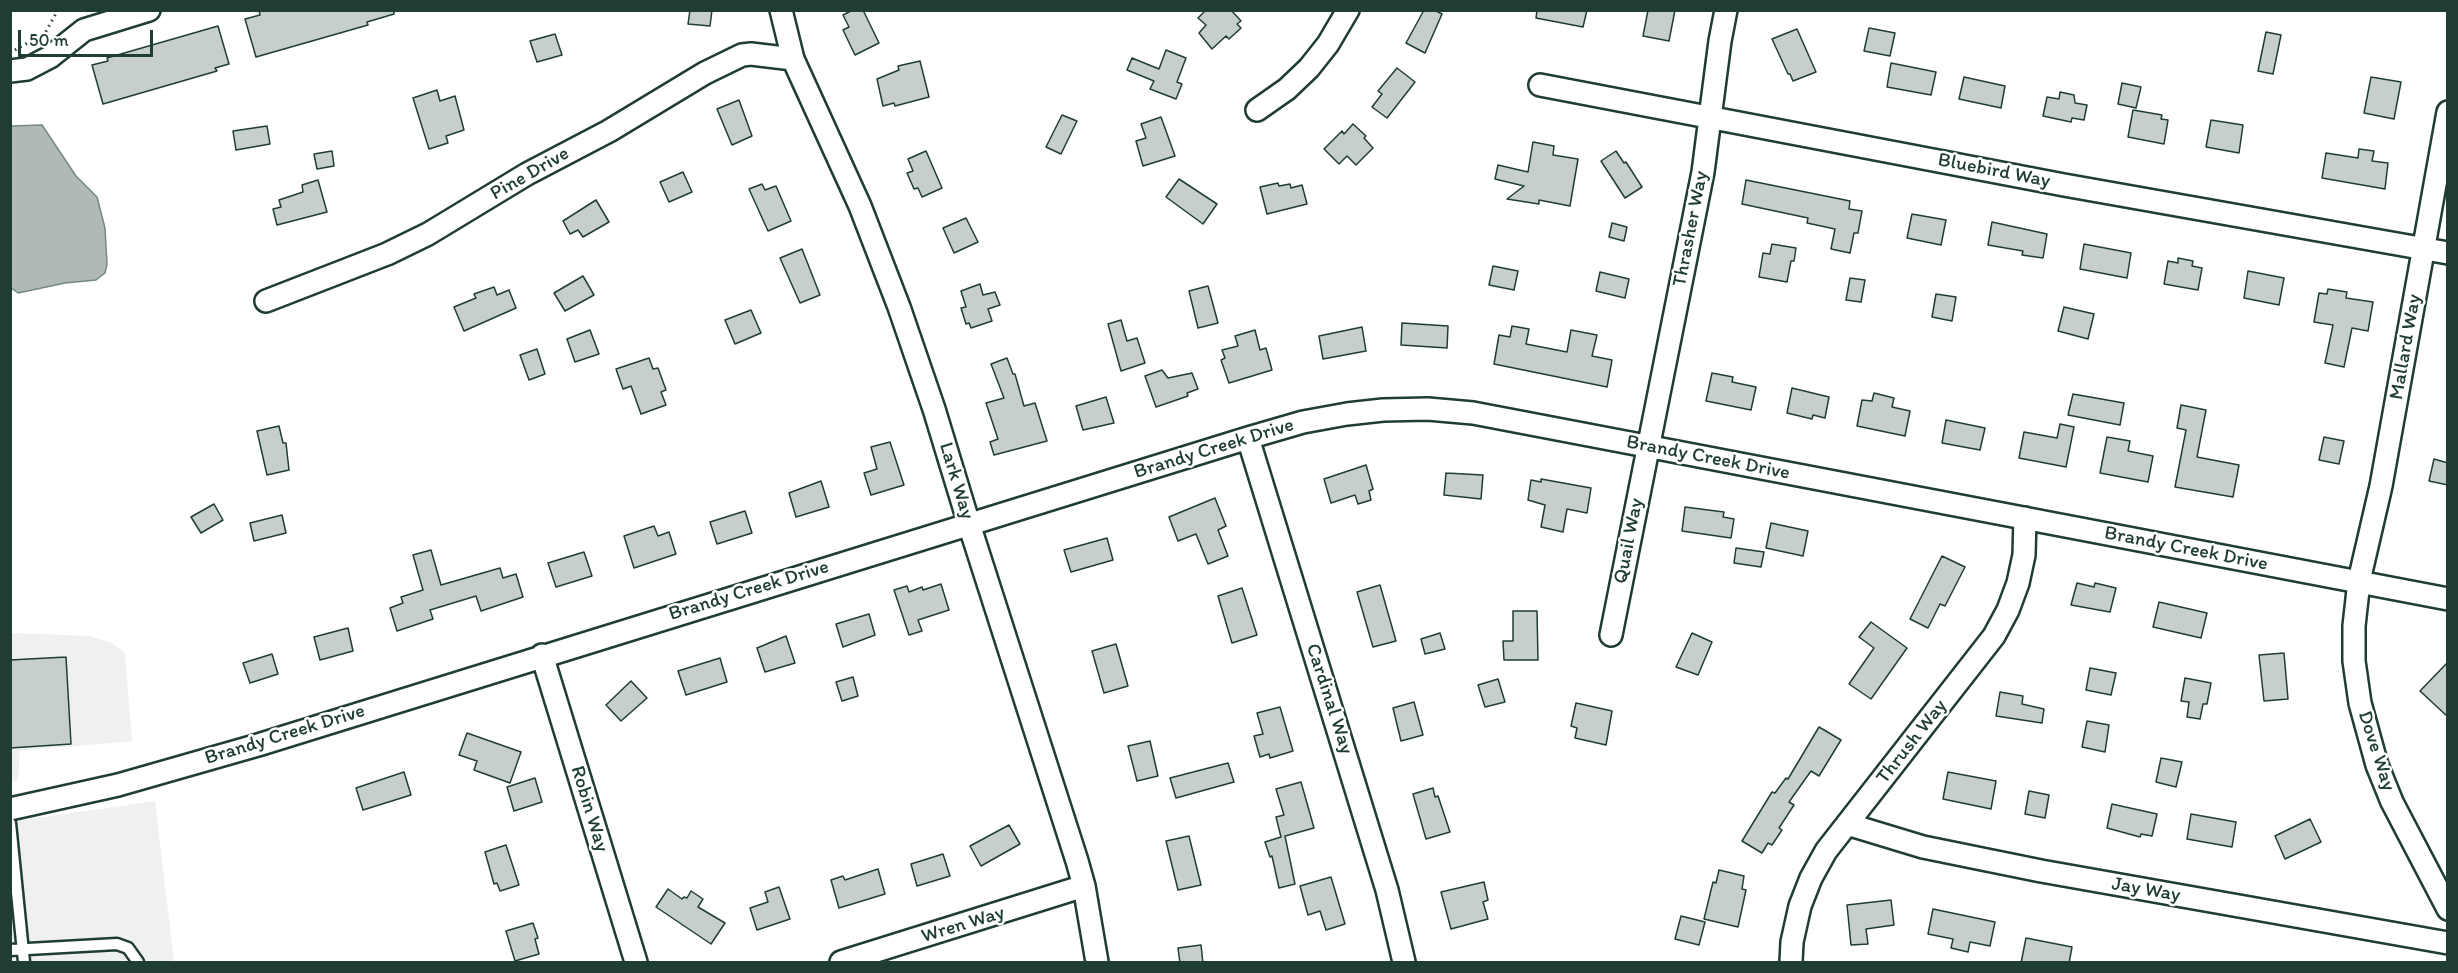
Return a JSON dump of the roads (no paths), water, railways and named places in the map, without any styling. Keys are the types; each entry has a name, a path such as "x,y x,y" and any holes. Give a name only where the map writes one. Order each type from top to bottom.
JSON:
{"street":[{"path":"10,71 27,69 50,57 84,30 149,10"},
{"name":"Lark Way","path":"781,10 793,58 860,206 899,307 934,409 1084,886 1097,963"},
{"path":"1257,110 1287,89 1309,68 1328,44 1348,10"},
{"name":"Thrasher Way","path":"1648,447 1703,172 1726,10"},
{"name":"Pine Drive","path":"266,301 387,254 428,234 527,174 609,131 705,73 742,55 793,58"},
{"name":"Bluebird Way","path":"1540,85 2064,185 2448,253"},
{"name":"Mallard Way","path":"2359,581 2381,486 2448,112"},
{"name":"Brandy Creek Drive","path":"10,809 118,785 208,759 1248,438 1303,422 1347,414 1428,410 1473,413 2448,599"},
{"name":"Cardinal Way","path":"1248,438 1387,890 1404,963"},
{"name":"Quail Way","path":"1611,635 1648,447"},
{"name":"Thrush Way","path":"1791,963 1792,942 1800,906 1811,878 1826,851 1994,636 2008,610 2018,583 2024,555 2025,518"},
{"name":"Dove Way","path":"2359,581 2354,626 2355,661 2365,727 2392,802 2448,909"},
{"name":"Robin Way","path":"542,655 636,963"},
{"name":"Jay Way","path":"1847,824 1923,848 2448,943"},
{"name":"Wren Way","path":"841,963 1084,886"}],"lane":[{"path":"10,823 24,963"},
{"path":"10,950 117,944 128,948 138,963"}]}
